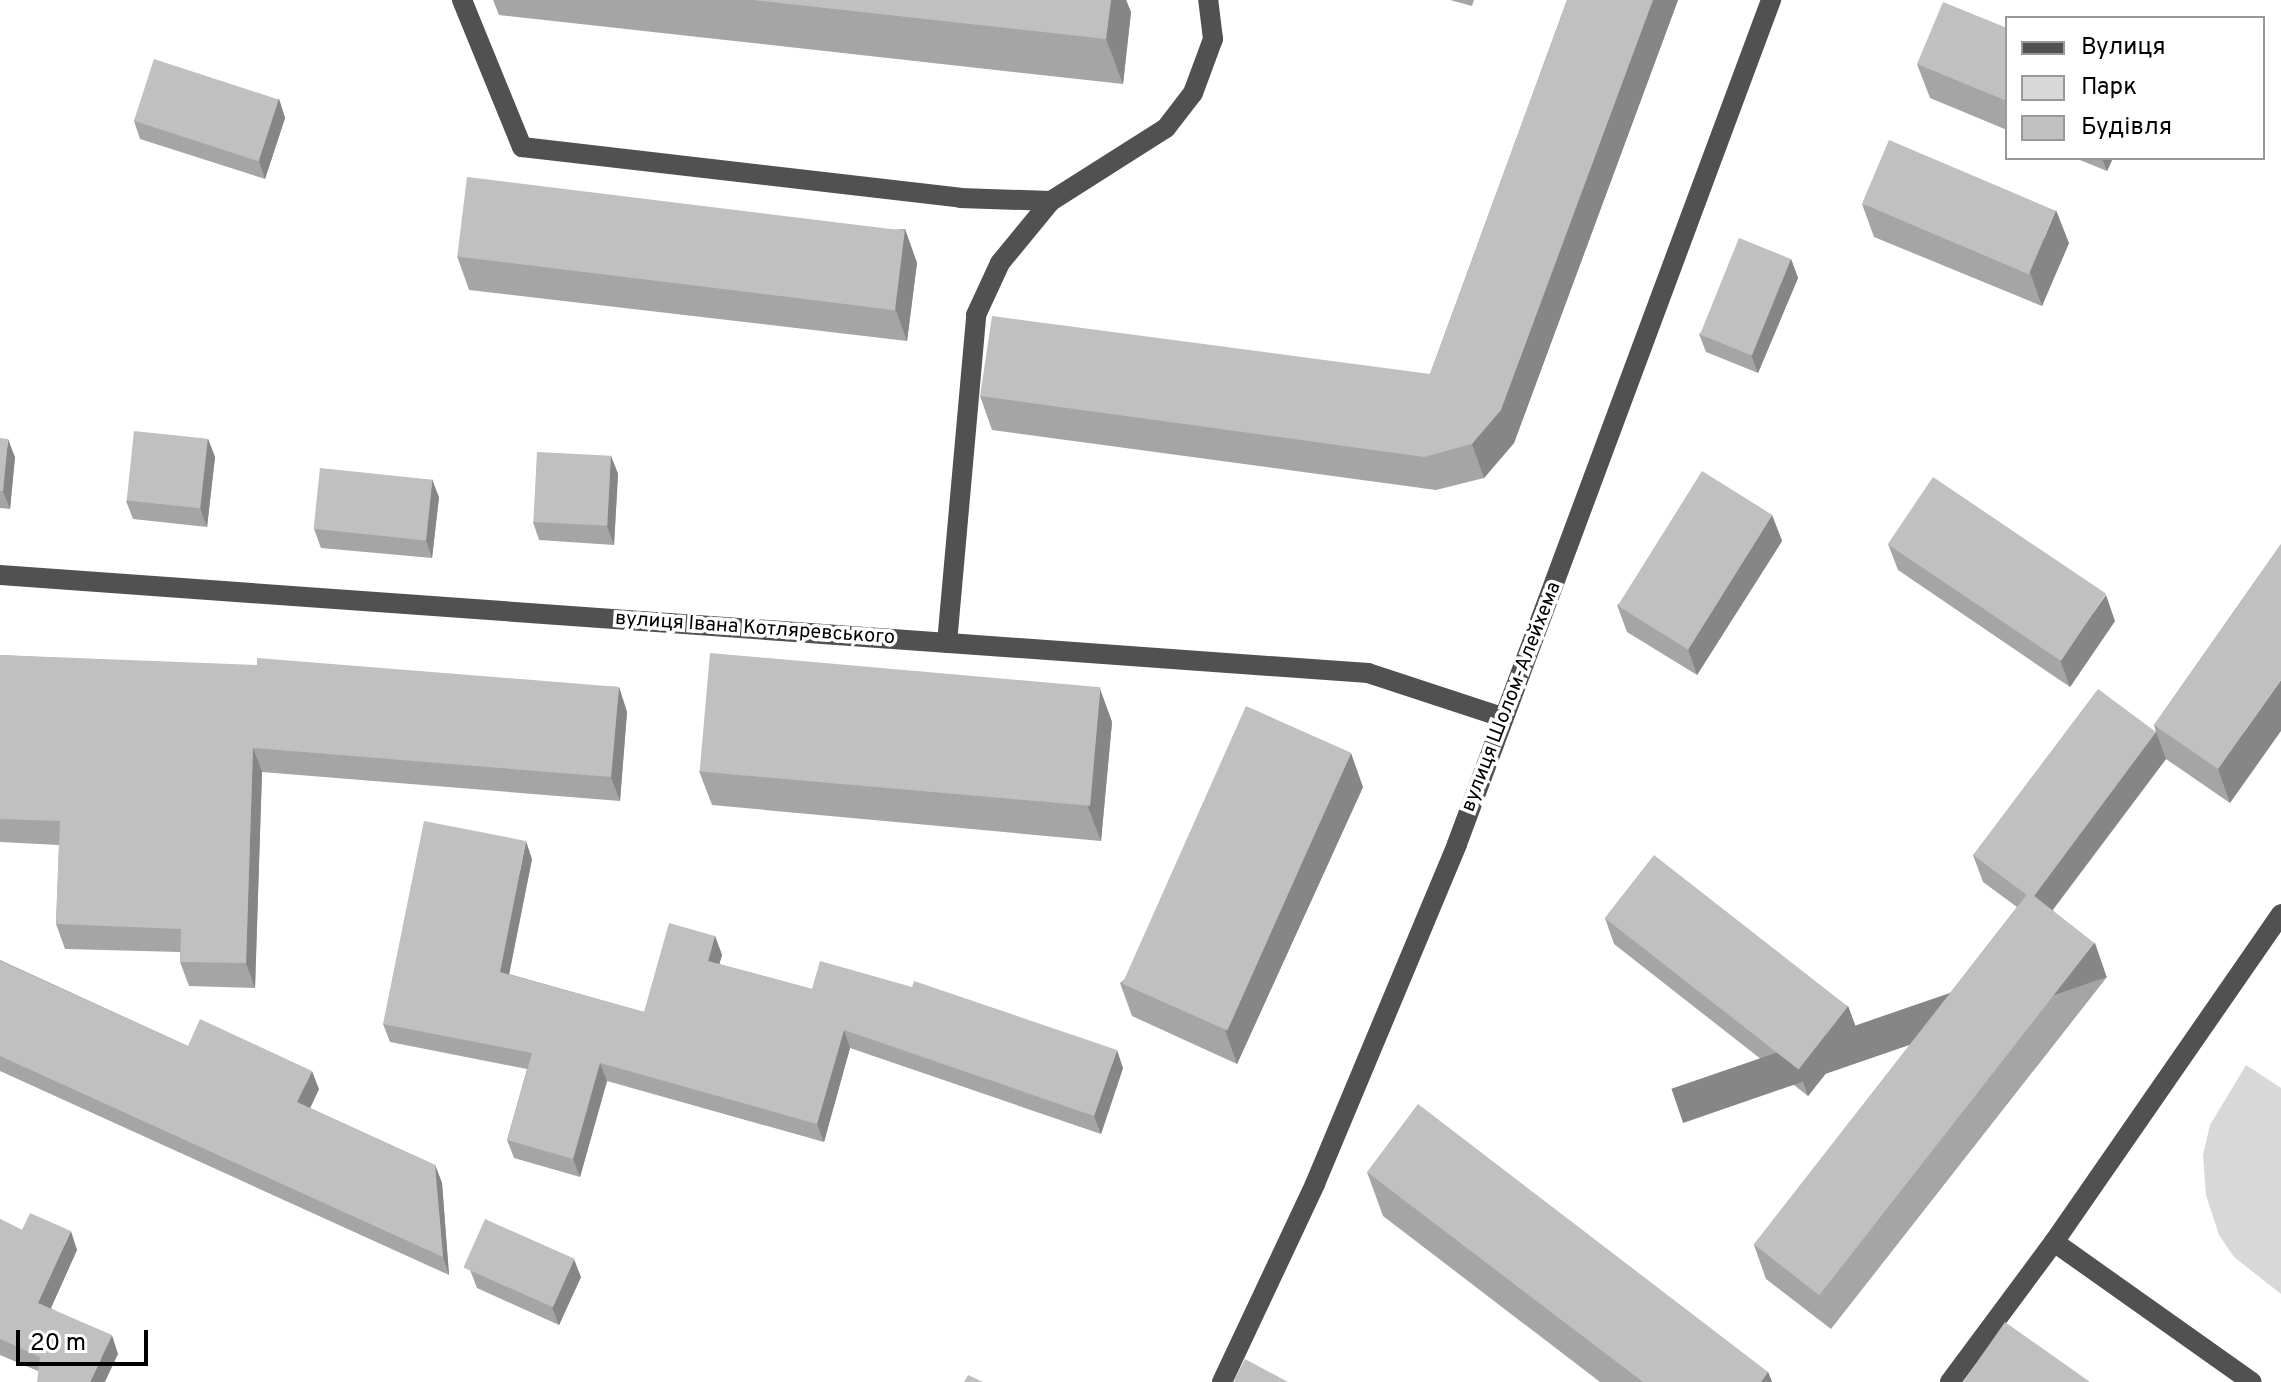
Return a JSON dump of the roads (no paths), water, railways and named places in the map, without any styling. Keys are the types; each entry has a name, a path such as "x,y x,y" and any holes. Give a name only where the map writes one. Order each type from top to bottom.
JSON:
{"street":[{"path":"462,0 522,147 960,198 1051,201"},
{"path":"947,643 976,315 1000,263 1051,201 1166,128 1193,93 1213,39 1208,0"},
{"name":"вулиця Шолом-Алейхема","path":"1222,1382 1321,1169 1457,844 1502,717 1586,506 1771,0"},
{"name":"вулиця Івана Котляревського","path":"0,575 1368,673 1502,717"},
{"path":"1950,1382 2054,1242 2281,914"},
{"path":"2054,1242 2252,1382"}]}
